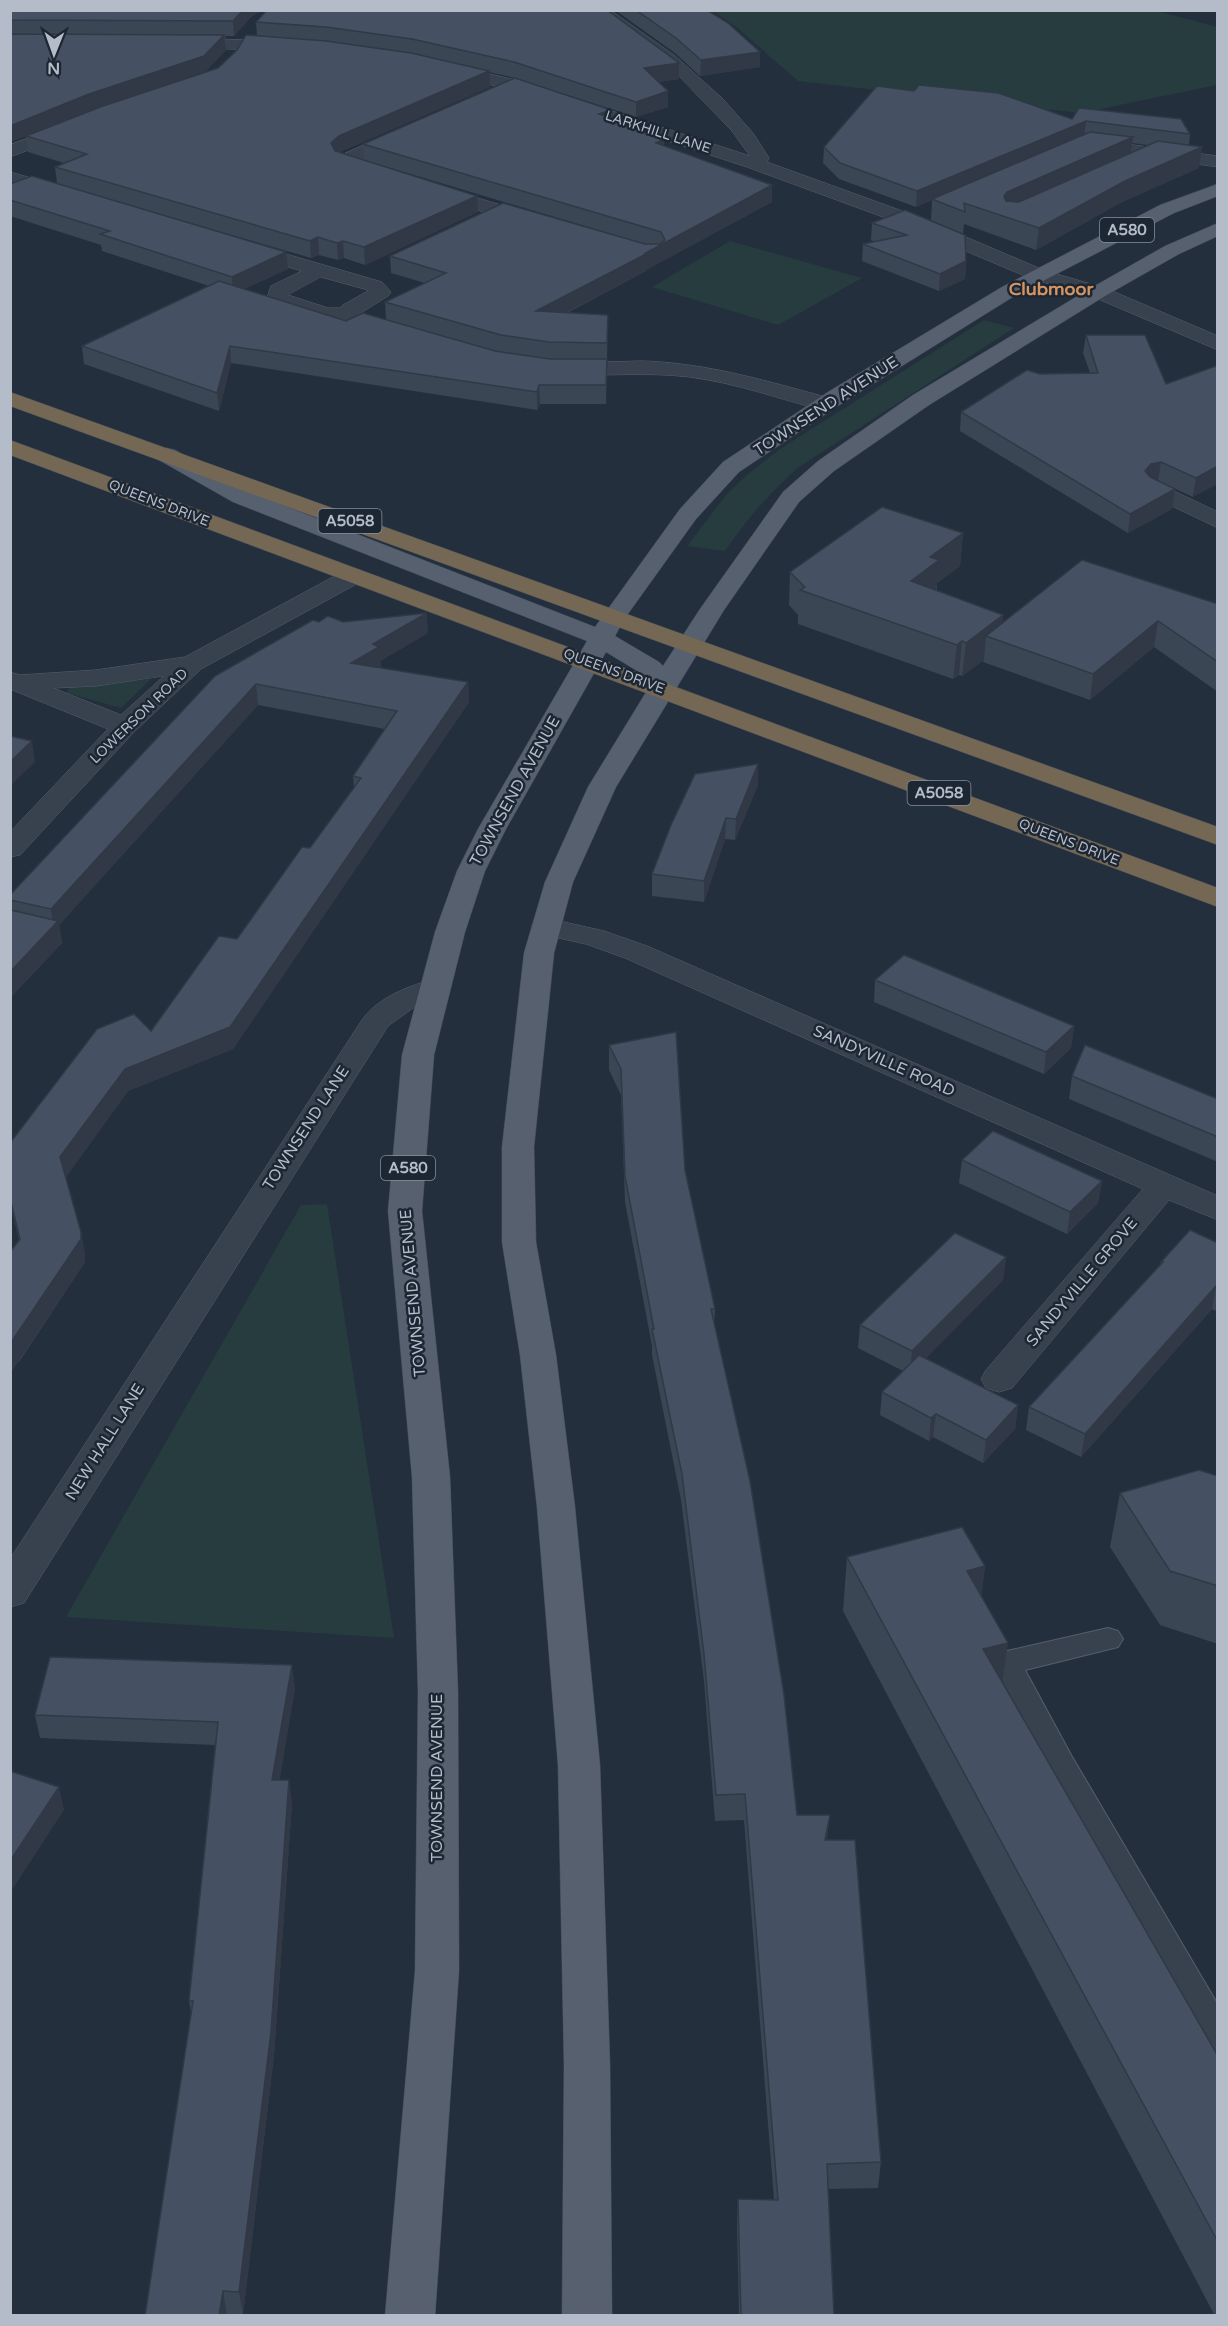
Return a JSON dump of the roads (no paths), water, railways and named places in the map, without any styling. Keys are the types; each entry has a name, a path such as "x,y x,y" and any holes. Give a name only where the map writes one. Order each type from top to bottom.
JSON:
{"highway":[{"path":"10,398 166,454"},
{"name":"QUEENS DRIVE","path":"10,447 353,576 600,639 690,644 1218,837"},
{"name":"QUEENS DRIVE","path":"600,639 661,689 1218,898"}],"main road":[{"name":"A580","path":"1039,275 1167,209 1218,189"},
{"name":"A580","path":"587,2316 586,2064 579,1765 555,1495 538,1355 519,1242 518,1147 539,953 559,882 602,787 661,689 725,589 792,498 826,466 921,400 1098,292 1172,250 1218,229"},
{"name":"TOWNSEND AVENUE","path":"410,2316 437,1971 438,1692 430,1477 405,1211 418,1055 450,932 471,871 492,829 600,639 688,514 732,467 825,404 1039,275"},
{"path":"166,454 241,497 600,639"}],"street":[{"path":"598,10 660,51 706,90 754,144 760,158 753,163"},
{"path":"231,60 246,36"},
{"path":"159,43 246,36 306,48"},
{"name":"LARKHILL LANE","path":"435,66 514,85 753,163 909,220 1039,275 1098,292 1218,344"},
{"path":"483,98 514,85"},
{"path":"10,152 87,121"},
{"path":"391,177 343,161 420,126"},
{"path":"1079,146 1156,153 1218,162"},
{"path":"10,177 79,198"},
{"path":"413,184 555,227"},
{"path":"480,221 501,211"},
{"path":"909,220 931,211"},
{"path":"228,243 375,286 381,292 350,309 348,315"},
{"path":"319,270 278,290 277,298 326,314 348,315 352,320 415,338"},
{"path":"355,280 376,270"},
{"path":"540,368 690,371 734,379 825,404"},
{"path":"1157,490 1218,521"},
{"name":"LOWERSON ROAD","path":"10,849 125,726 192,664 353,576"},
{"path":"13,681 117,676 192,664"},
{"path":"13,681 125,726"},
{"name":"SANDYVILLE ROAD","path":"546,927 594,937 636,952 1218,1209"},
{"name":"TOWNSEND LANE","path":"201,1292 377,1020 402,1002 435,988"},
{"name":"SANDYVILLE GROVE","path":"999,1379 1164,1185"},
{"name":"NEW HALL LANE","path":"10,1592 201,1292"}],"lane":[{"path":"1134,165 1156,153"},
{"path":"1108,1639 1007,1663 1060,1764 1218,2036"}],"district":[{"name":"Clubmoor","path":"1051,289"}]}
